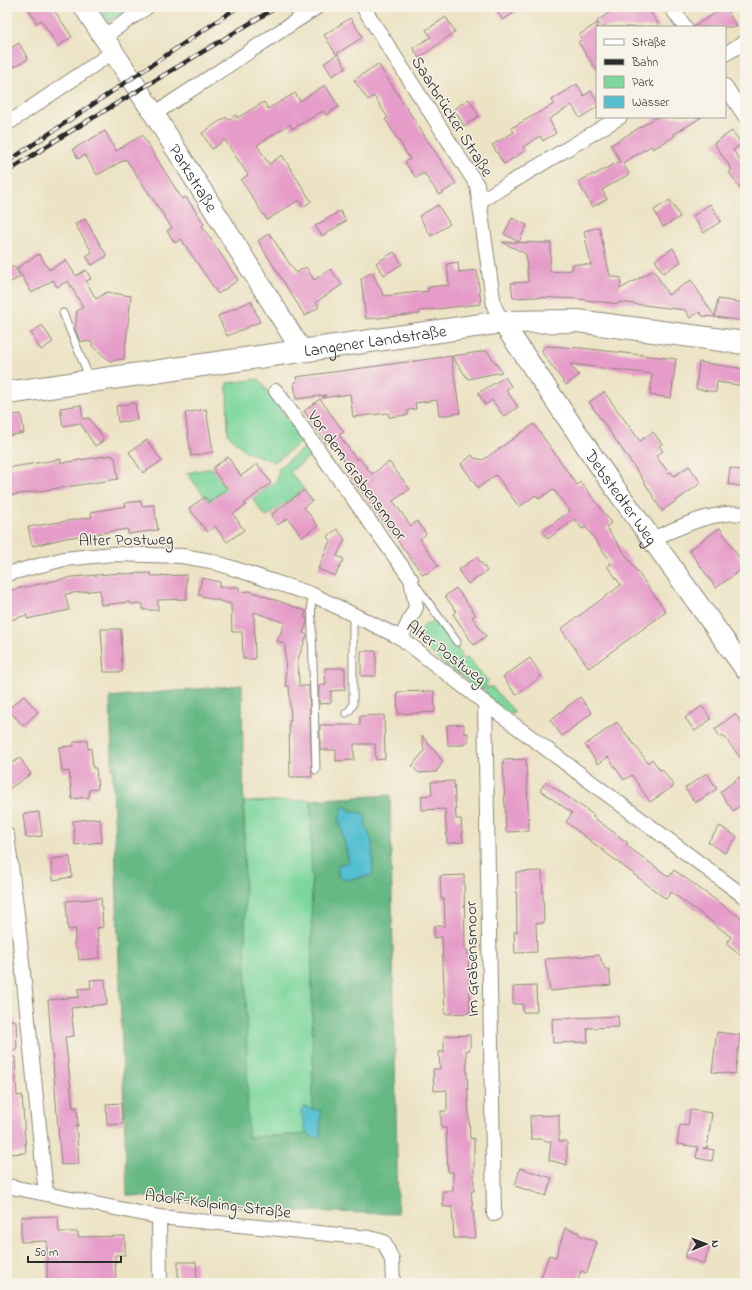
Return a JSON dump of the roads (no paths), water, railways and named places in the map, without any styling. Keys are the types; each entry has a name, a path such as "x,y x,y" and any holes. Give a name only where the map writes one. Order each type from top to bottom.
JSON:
{"main road":[{"name":"Langener Landstraße","path":"7,393 502,322 577,320 745,343"}],"street":[{"name":"Parkstraße","path":"84,7 154,114 302,351"},
{"path":"7,124 108,44 147,7"},
{"path":"154,114 317,7"},
{"name":"Saarbrücker Straße","path":"363,7 477,184 494,306 502,322"},
{"path":"671,7 684,26"},
{"path":"726,53 745,42"},
{"path":"726,88 745,116"},
{"path":"480,201 618,118"},
{"name":"Debstedter Weg","path":"502,322 652,539 745,669"},
{"name":"Vor dem Grabensmoor","path":"276,391 411,579 416,607 402,638"},
{"path":"652,539 700,519 737,513 745,514"},
{"name":"Alter Postweg","path":"7,574 64,559 113,554 182,556 211,561 311,594 402,638 484,703 745,897"},
{"name":"Im Grabensmoor","path":"484,703 494,1214"},
{"path":"7,835 12,916 46,1194"},
{"name":"Adolf-Kolping-Straße","path":"7,1186 159,1217 369,1238 384,1242 392,1260 392,1283"},
{"path":"159,1217 160,1283"}],"lane":[{"path":"63,313 91,381"},
{"name":"Vor dem Grabensmoor","path":"411,579 458,642"},
{"path":"311,594 316,770"},
{"path":"346,713 350,711 352,705 353,614"}],"water":[{"path":"343,806 351,811 365,814 366,828 372,841 373,875 347,880 338,876 338,865 349,862 339,819"},
{"path":"304,1107 321,1111 320,1137 314,1138 306,1133 301,1112"}],"railway":[{"path":"7,162 238,7"},
{"path":"7,172 61,137 277,7"}]}
